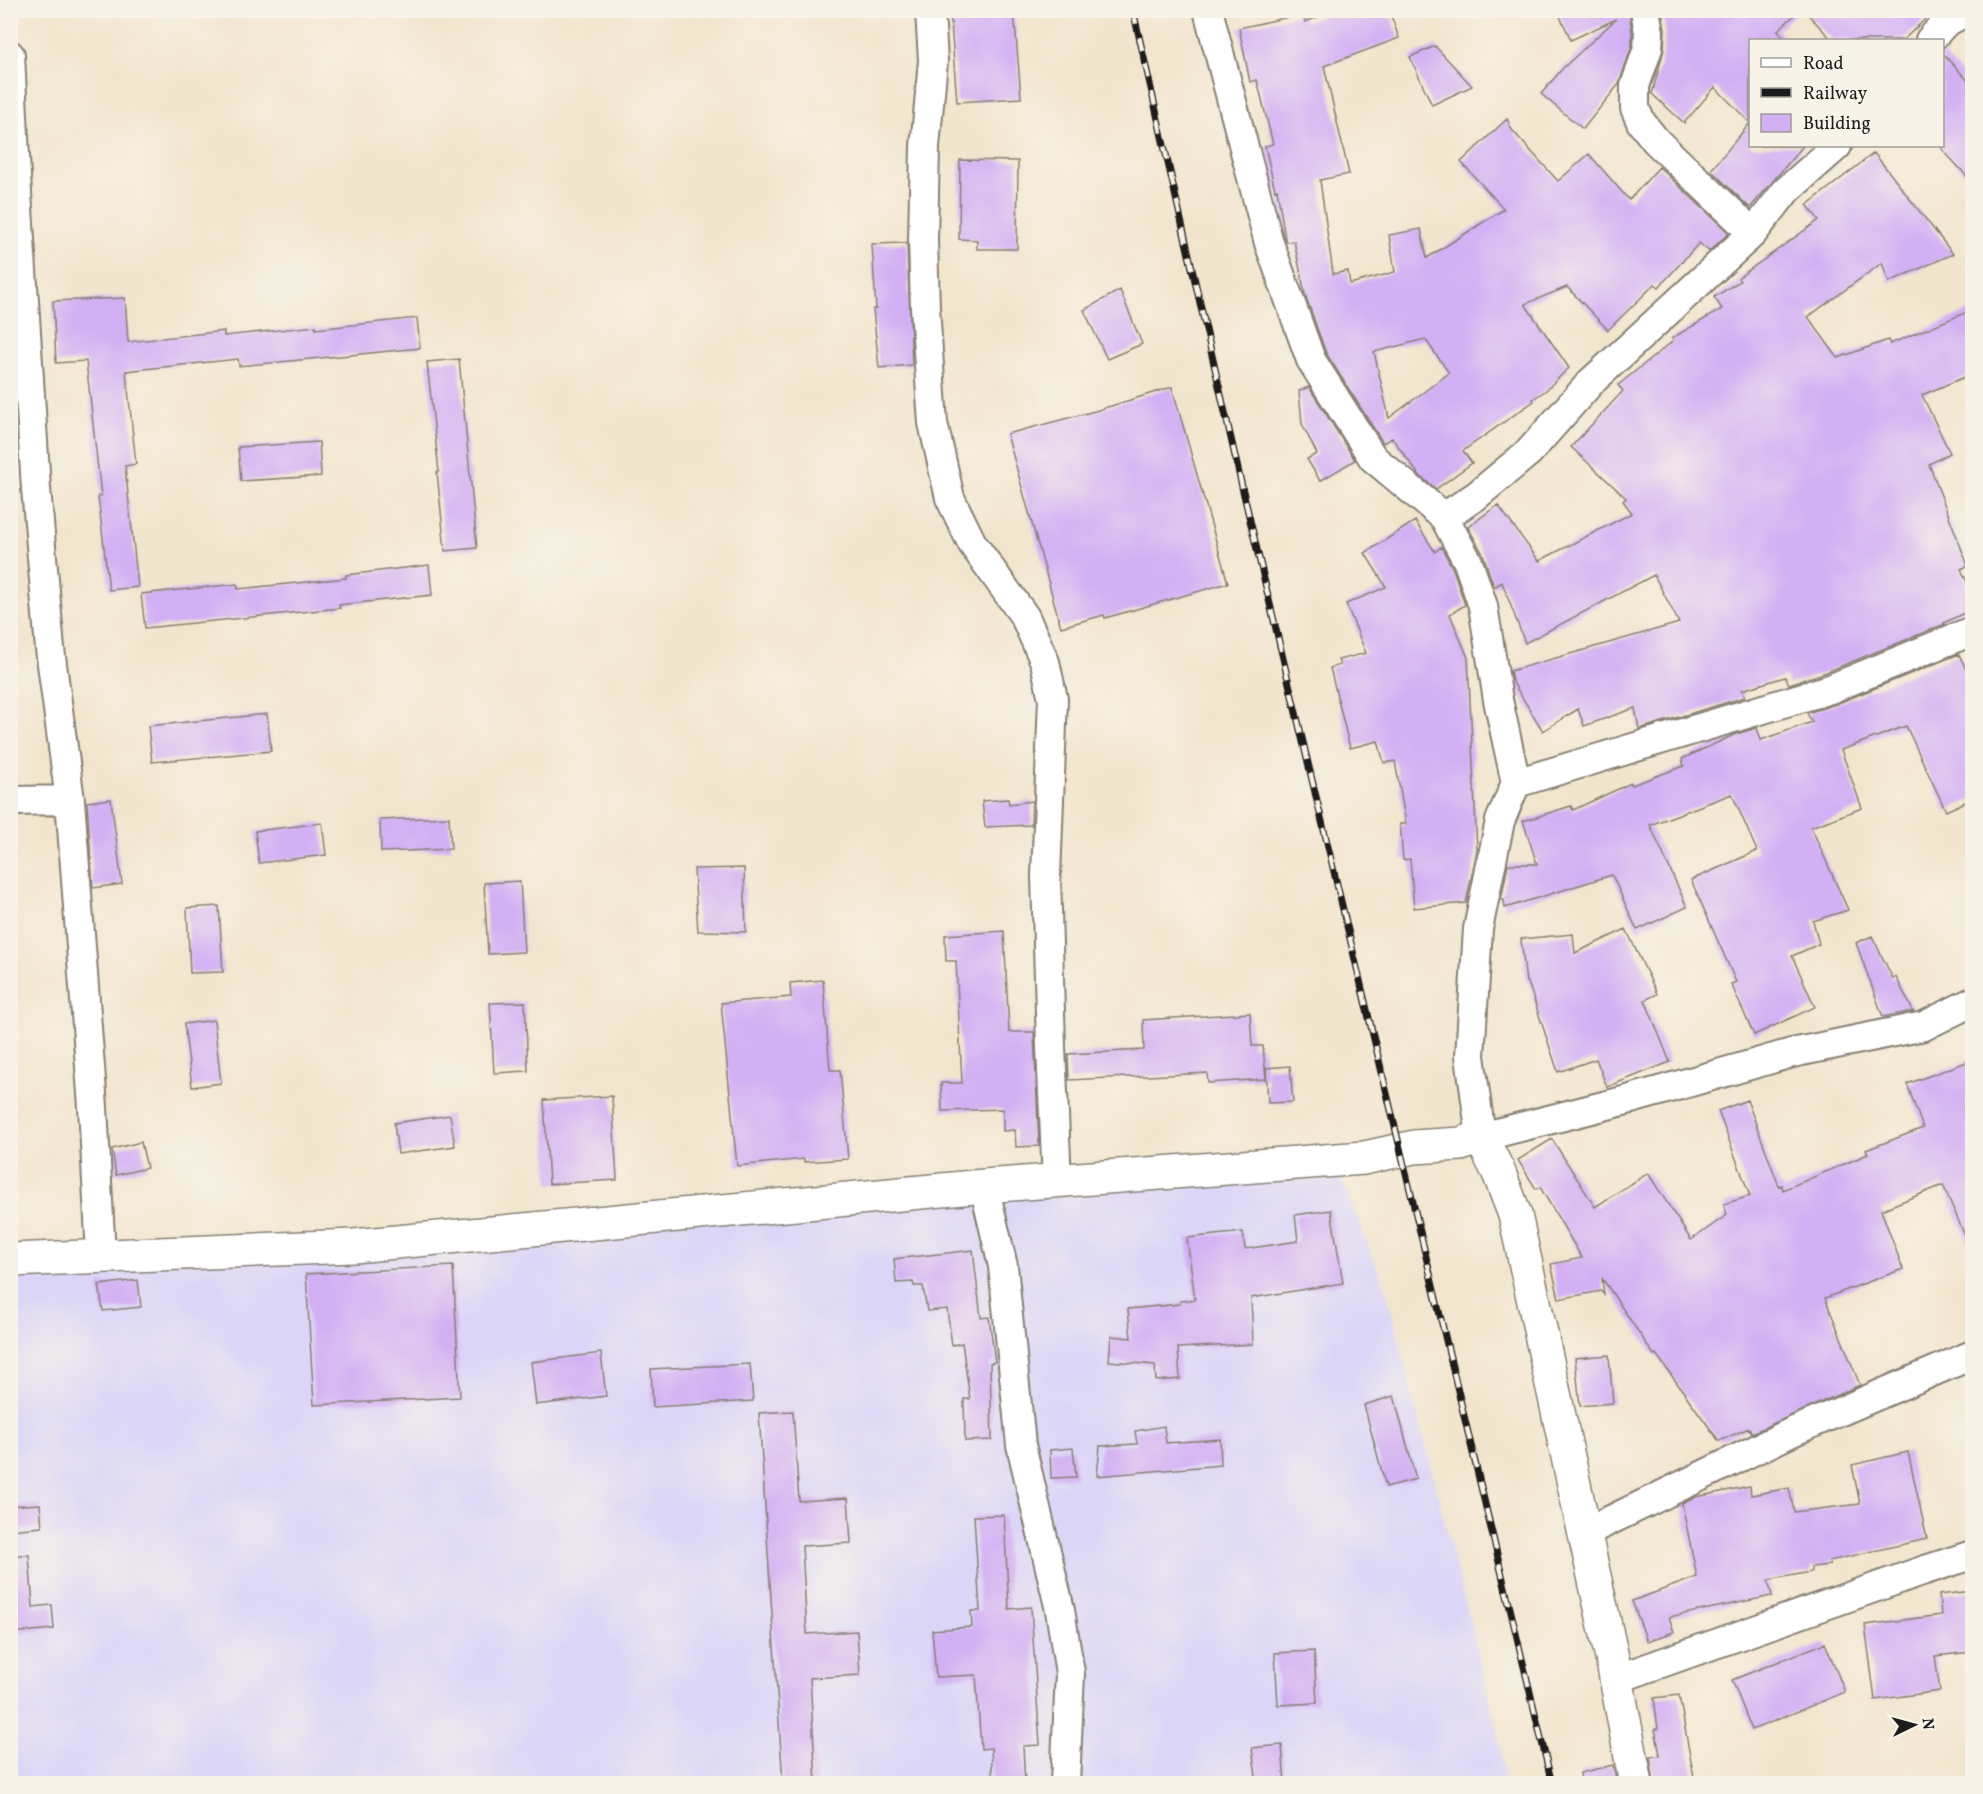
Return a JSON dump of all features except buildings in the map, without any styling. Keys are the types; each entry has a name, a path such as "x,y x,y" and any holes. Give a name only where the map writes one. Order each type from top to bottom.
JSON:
{"street":[{"path":"930,10 933,61 925,147 923,240 933,423 950,498 972,543 1025,617 1045,662 1053,699 1046,876 1058,1182"},
{"path":"1208,10 1269,243 1311,360 1373,458 1444,517 1468,562 1483,606 1498,700 1516,783 1500,821 1478,929 1470,1056 1481,1137 1499,1173 1515,1215 1616,1680 1636,1784"},
{"path":"1645,10 1650,32 1648,48 1635,86 1635,108 1641,122 1656,141 1753,234"},
{"path":"1931,39 1945,23 1969,10"},
{"path":"10,55 37,500 50,649 70,800 93,1107 100,1256"},
{"path":"1444,517 1476,496 1529,452 1591,382 1753,234 1785,192 1836,147"},
{"path":"1516,783 1830,689 1972,631"},
{"path":"10,801 70,800"},
{"path":"10,1260 354,1246 984,1186 1364,1158 1414,1147 1461,1144 1631,1100 1792,1053 1924,1026 1972,1002"},
{"path":"984,1186 1003,1266 1021,1445 1060,1610 1070,1673 1065,1784"},
{"path":"1584,1533 1792,1432 1972,1355"},
{"path":"1616,1680 1972,1555"}],"shaded area":[{"path":"1337,1167 1386,1290 1498,1732 1505,1783 11,1784 11,1270"}],"railway":[{"path":"1133,10 1243,491 1552,1784"}]}
